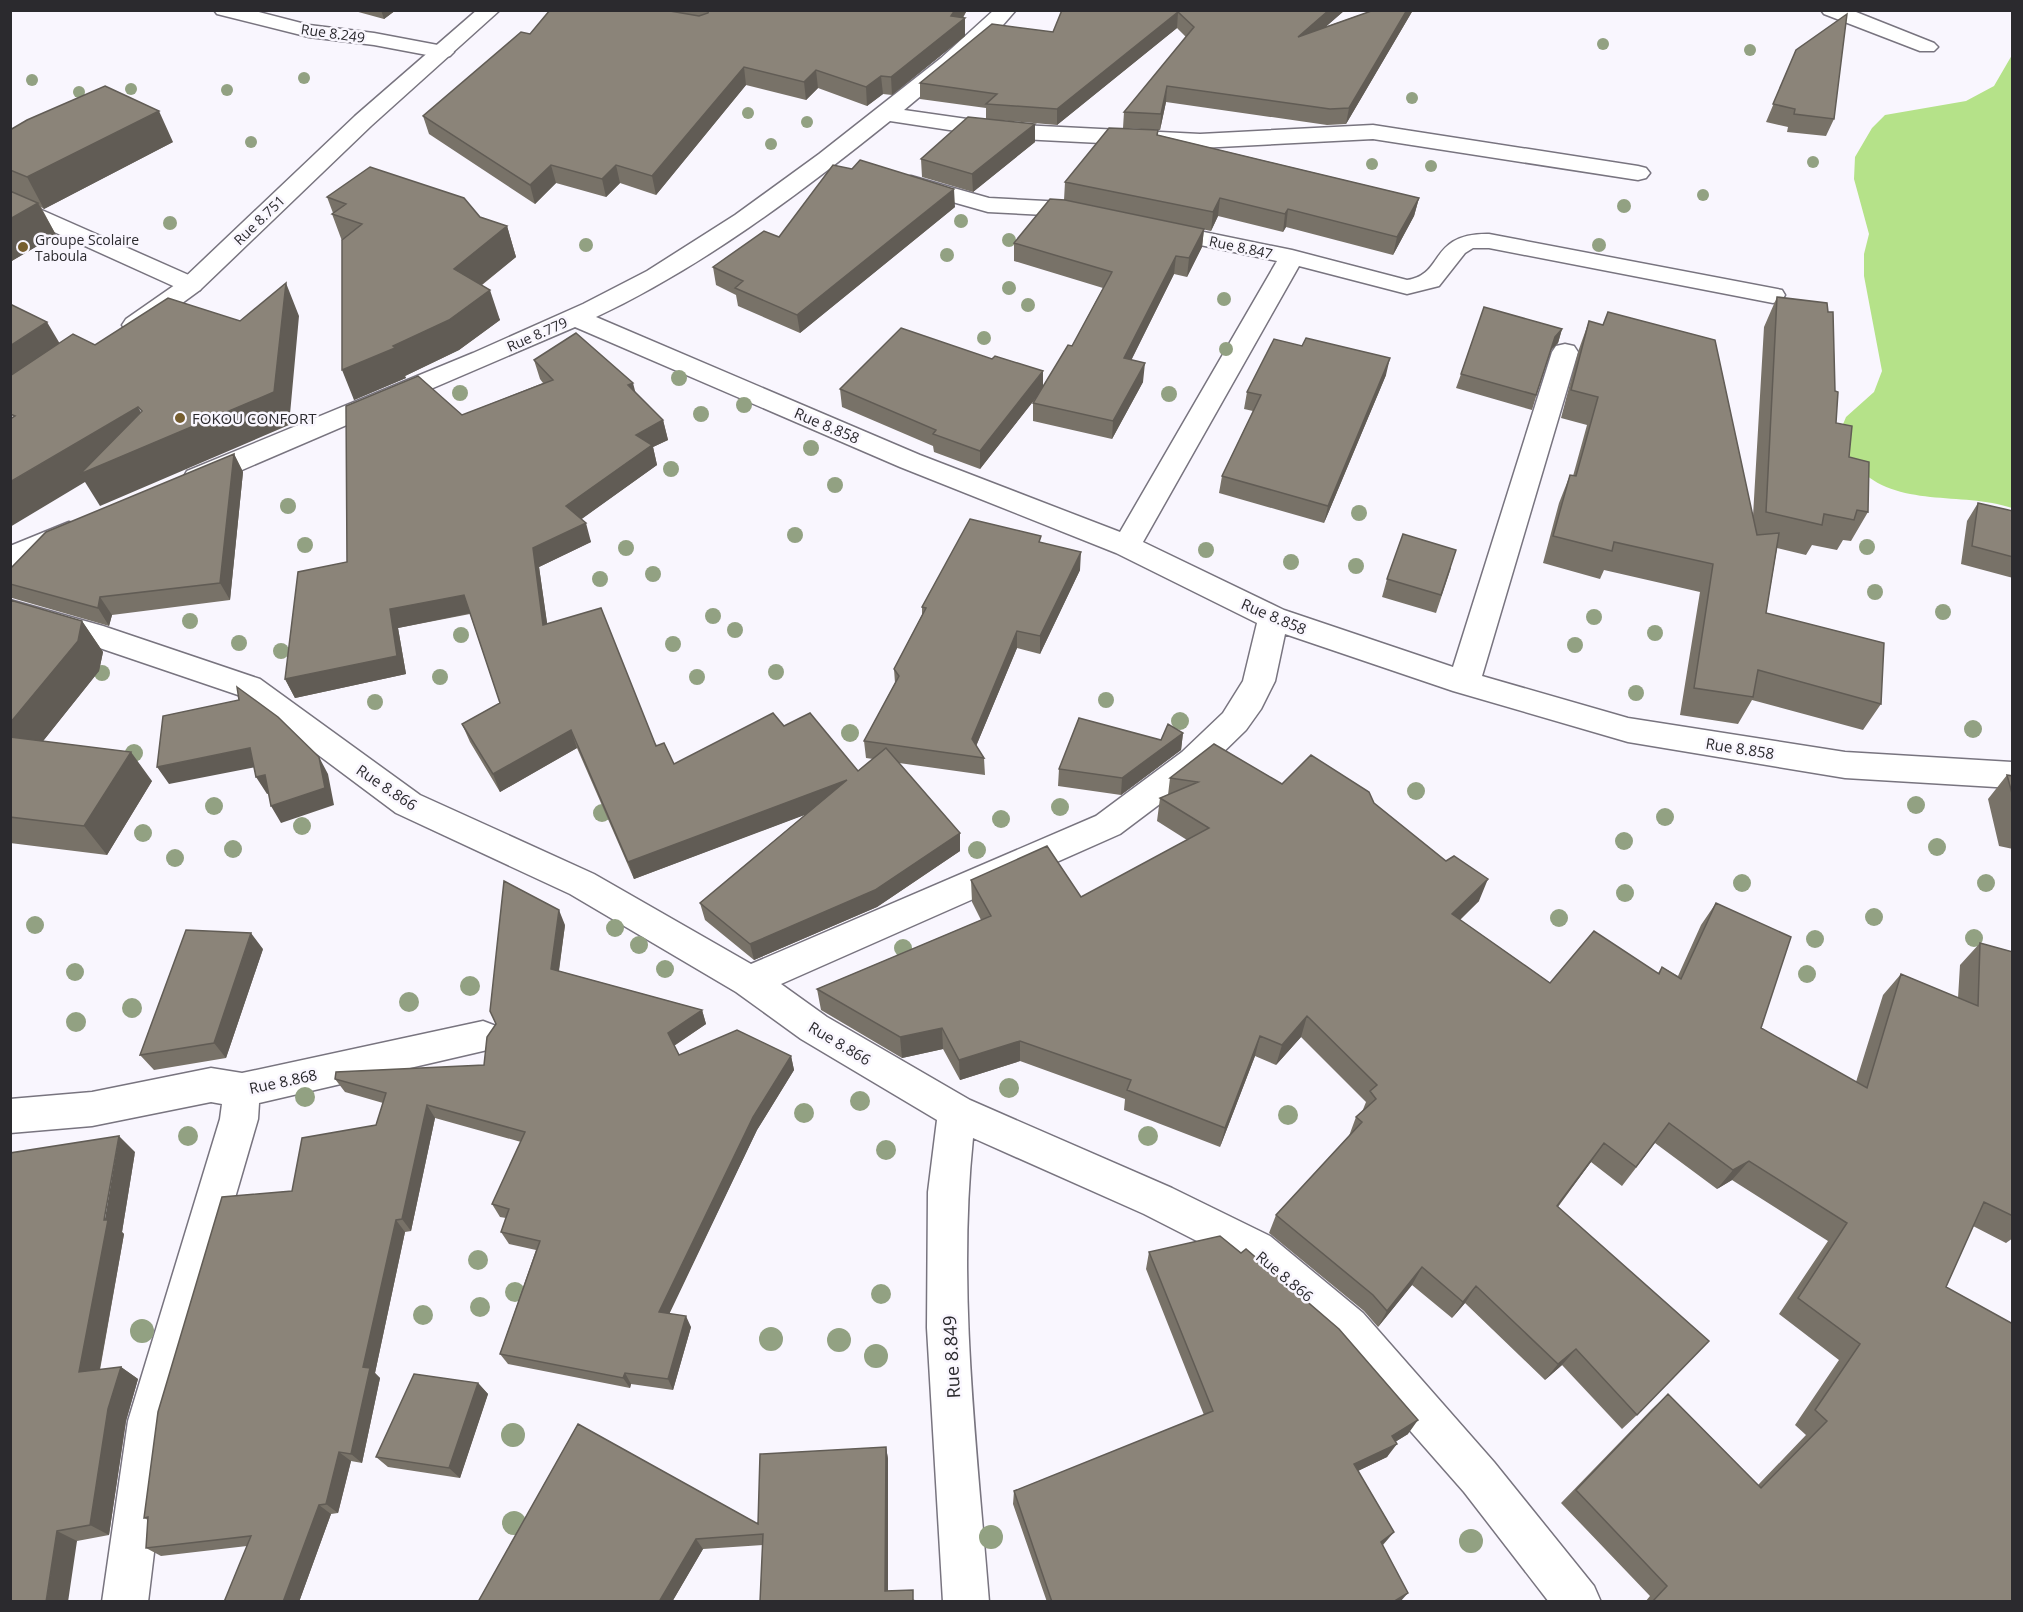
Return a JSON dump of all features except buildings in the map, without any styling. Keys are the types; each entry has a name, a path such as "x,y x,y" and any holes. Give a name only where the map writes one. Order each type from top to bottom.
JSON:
{"street":[{"name":"Rue 8.249","path":"225,10 309,31 374,39 443,52"},
{"name":"Rue 8.751","path":"112,340 191,285 363,121 490,10"},
{"path":"1831,10 1927,47"},
{"name":"Rue 8.779","path":"170,489 352,416 575,318 655,276 756,212 843,161 886,114 988,29 1005,11"},
{"path":"886,114 1002,131 1200,141 1373,132 1638,173"},
{"name":"Rue 8.847","path":"886,175 952,197 988,205 1065,209 1292,257 1126,546"},
{"path":"10,203 191,285"},
{"path":"1292,257 1407,287 1424,287 1435,279 1458,247 1467,242 1489,241 1773,295"},
{"name":"Rue 8.858","path":"575,318 910,460 1126,546 1273,618 1464,683 1628,730 1845,765 2013,775"},
{"path":"1464,683 1565,352"},
{"path":"10,558 95,520"},
{"name":"Rue 8.866","path":"10,610 249,687 408,804 582,884 749,981 814,1028 957,1112 1158,1201 1256,1250 1348,1328 1479,1477 1578,1602"},
{"path":"749,981 1108,825 1156,791 1228,730 1259,683 1273,618"},
{"name":"Rue 8.868","path":"10,1116 92,1109 212,1085 242,1090 483,1037"},
{"path":"125,1602 149,1421 239,1119 242,1090"},
{"name":"Rue 8.849","path":"957,1112 948,1192 948,1328 966,1602"}],"green space":[{"path":"2012,55 2012,508 1972,500 1910,494 1891,489 1873,480 1857,467 1839,434 1846,417 1874,392 1882,371 1864,276 1864,254 1869,234 1854,179 1855,157 1872,128 1885,115 1966,101 1994,86"}],"place":[{"name":"Groupe Scolaire Taboula","path":"23,247"},
{"name":"FOKOU CONFORT","path":"180,418"}]}
